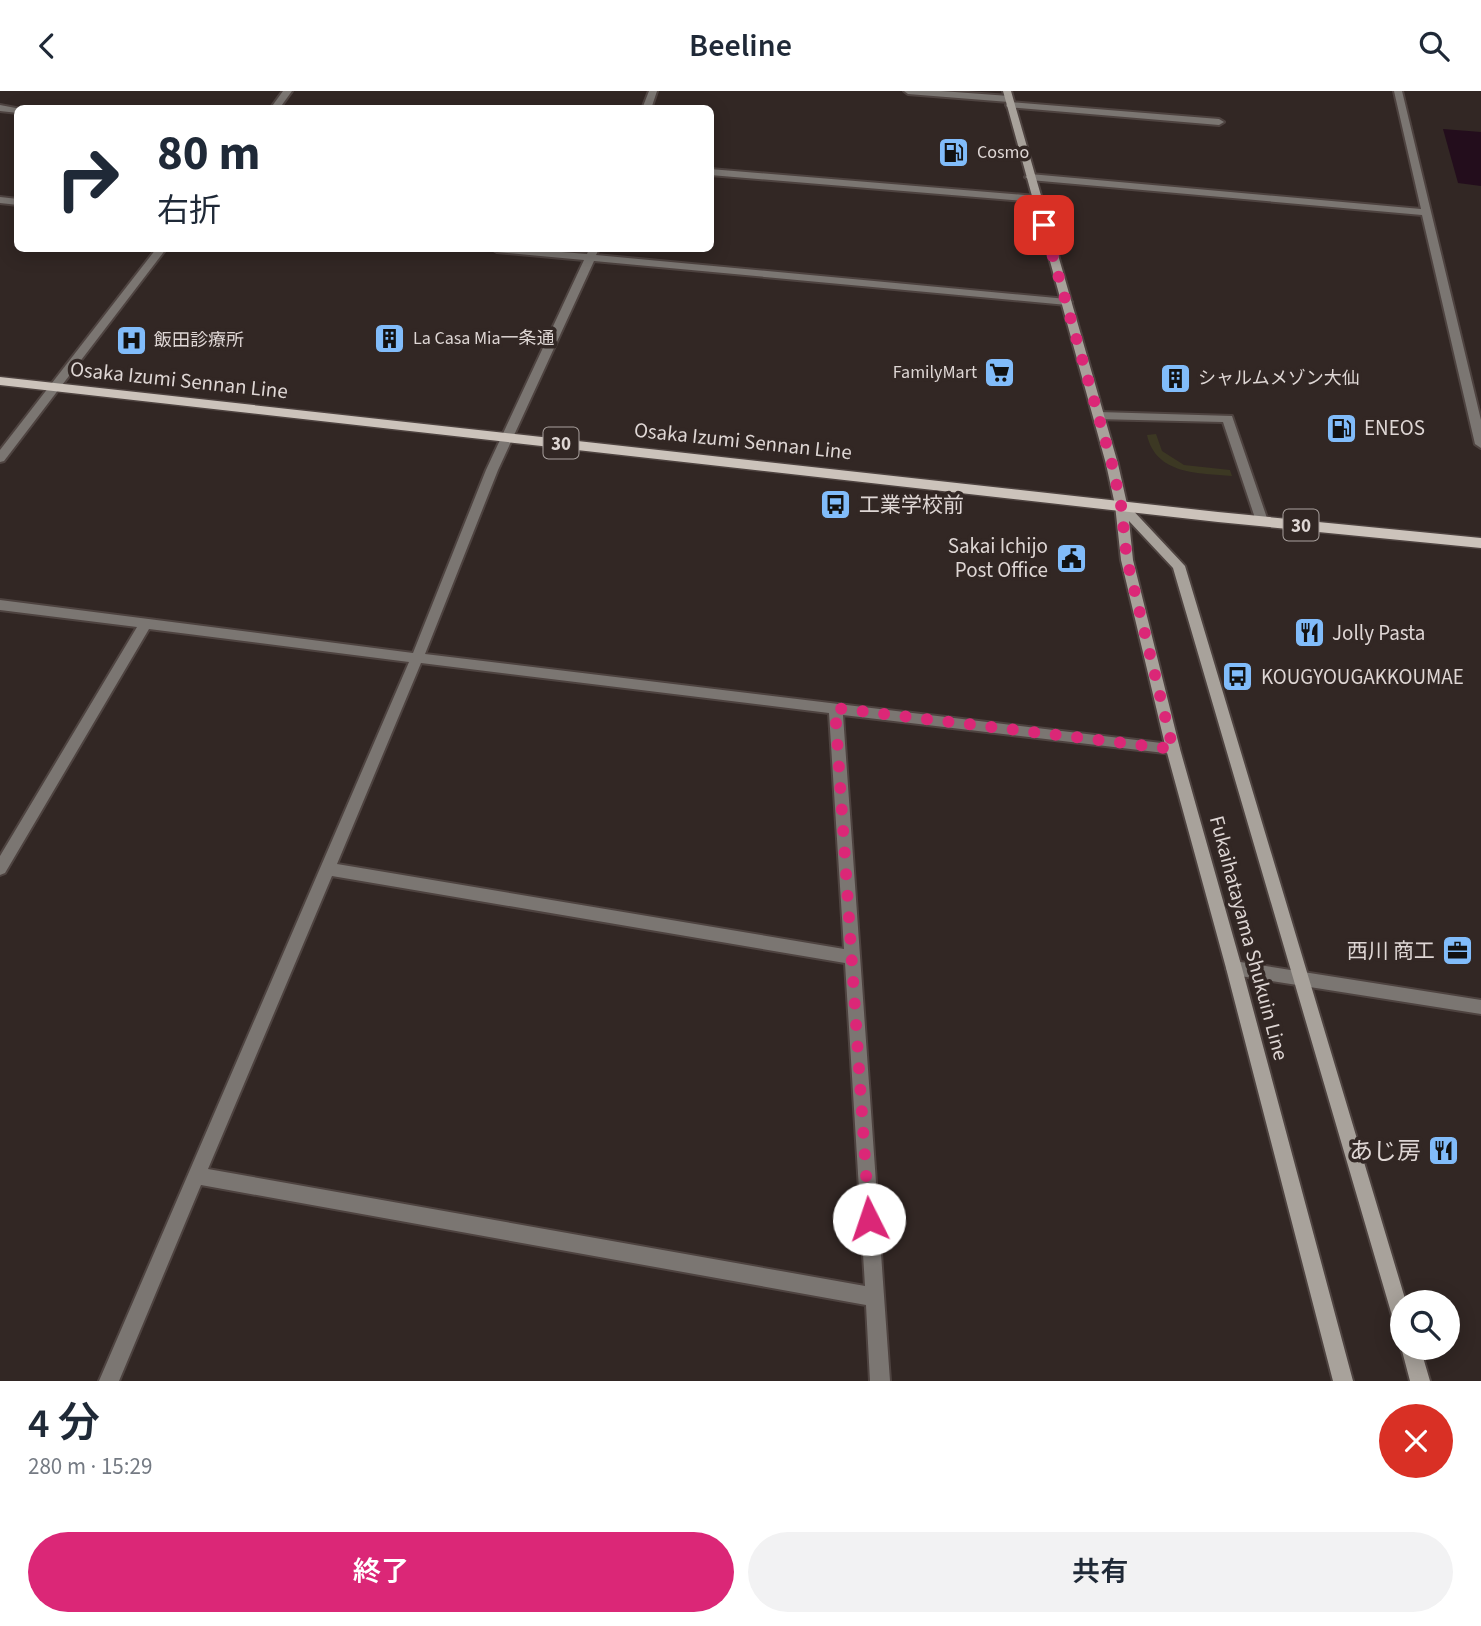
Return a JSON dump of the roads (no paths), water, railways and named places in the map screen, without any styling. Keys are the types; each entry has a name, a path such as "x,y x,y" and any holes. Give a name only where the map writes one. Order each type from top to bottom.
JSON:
{"main road":[{"name":"Fukaihatayama Shukuin Line","path":"1008,99 1099,416 1121,505 1127,560 1173,749 1343,1381"},
{"name":"Osaka Izumi Sennan Line","path":"0,381 1481,543"},
{"name":"Fukaihatayama Shukuin Line","path":"1121,505 1179,566 1393,1290"},
{"path":"1414,1360 1420,1381"}],"street":[{"path":"277,105 288,91"},
{"path":"908,91 1219,122"},
{"path":"1398,91 1481,444"},
{"path":"714,172 1037,198"},
{"path":"1030,177 1427,212"},
{"path":"0,458 159,252"},
{"path":"568,252 1067,302"},
{"path":"109,1381 199,1176 417,658 506,437 592,253"},
{"path":"1099,416 1228,419 1262,520"},
{"path":"0,605 1173,749"},
{"path":"0,869 145,624"},
{"path":"835,708 880,1381"},
{"path":"328,869 852,957"},
{"path":"1234,968 1481,1007"},
{"path":"199,1176 874,1297"}],"place":[{"name":"Cosmo","path":"954,152"},
{"name":"La Casa Mia一条通","path":"390,338"},
{"name":"飯田診療所","path":"131,340"},
{"name":"FamilyMart","path":"1000,372"},
{"name":"シャルムメゾン大仙","path":"1175,378"},
{"name":"ENEOS","path":"1341,428"},
{"name":"工業学校前","path":"836,505"},
{"name":"Sakai Ichijo Post Office","path":"1071,558"},
{"name":"Jolly Pasta","path":"1309,633"},
{"name":"KOUGYOUGAKKOUMAE","path":"1238,677"},
{"name":"西川 商工","path":"1458,951"},
{"name":"あじ房","path":"1444,1151"}]}
